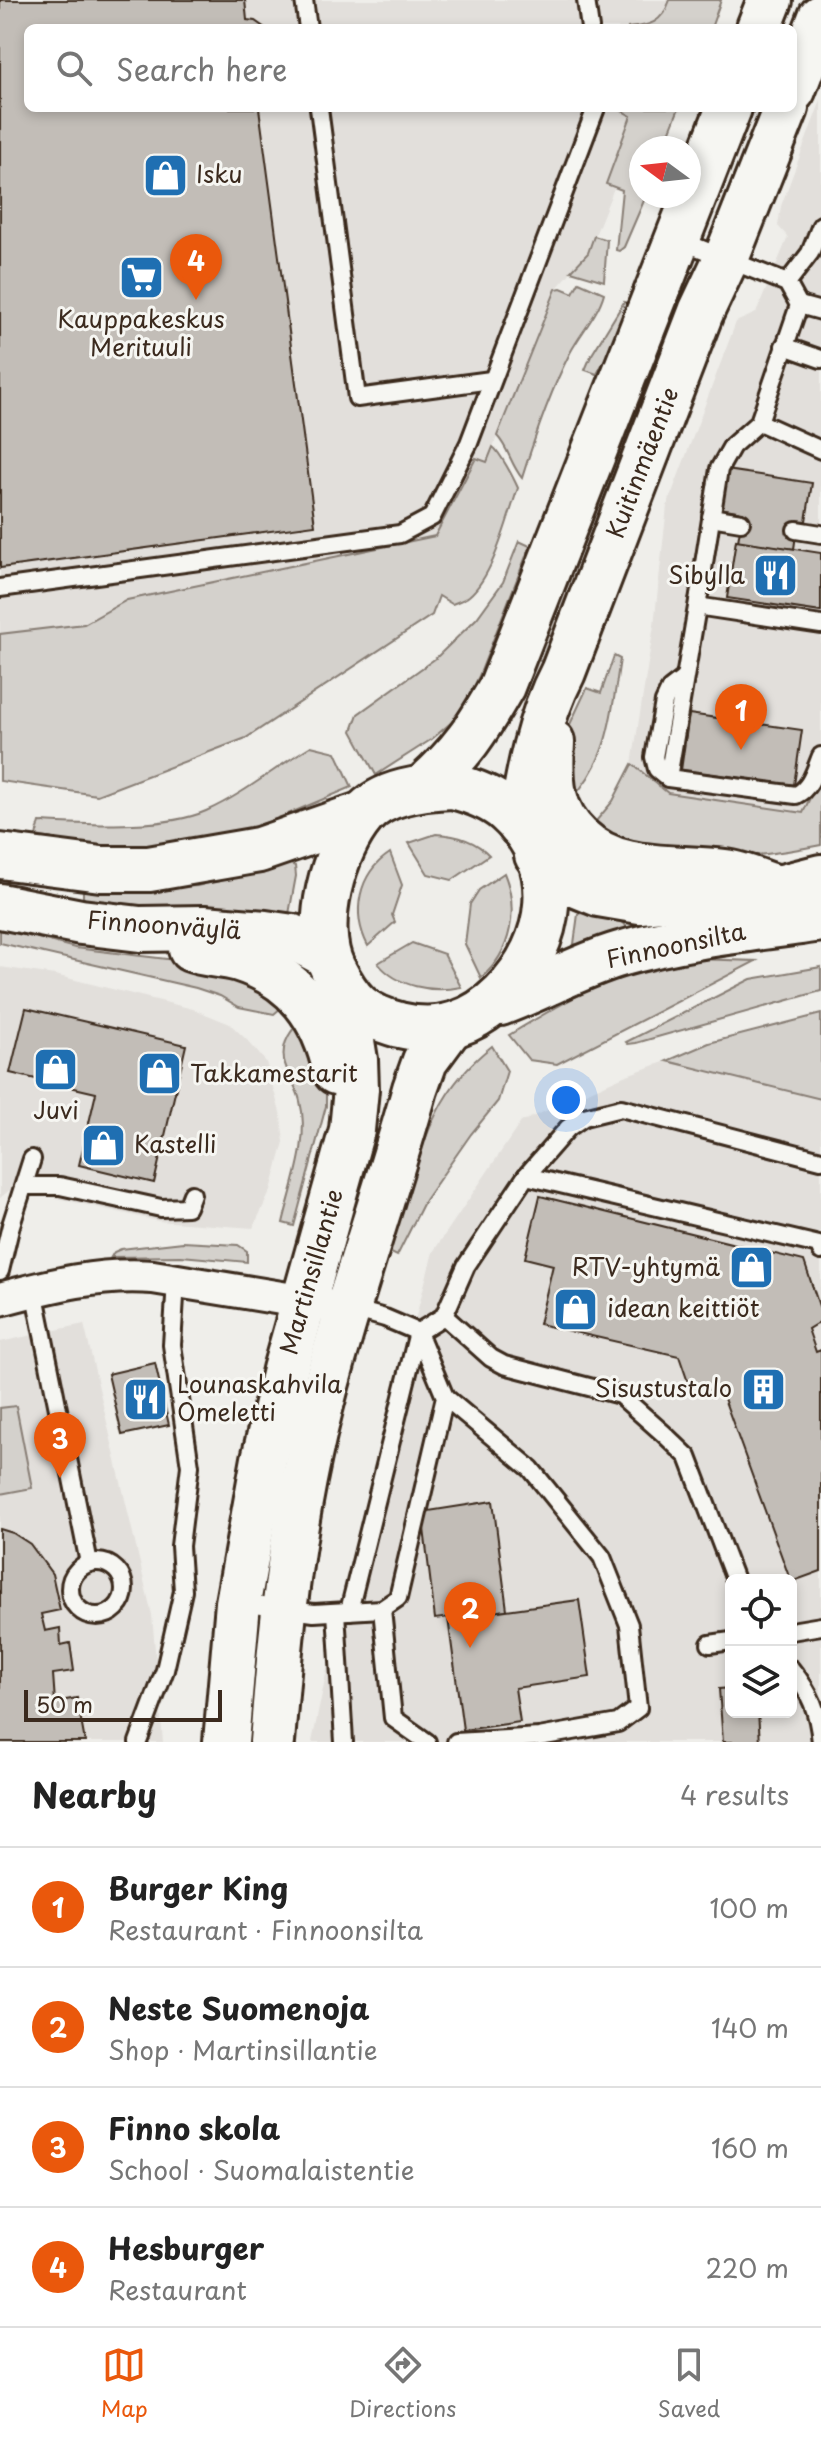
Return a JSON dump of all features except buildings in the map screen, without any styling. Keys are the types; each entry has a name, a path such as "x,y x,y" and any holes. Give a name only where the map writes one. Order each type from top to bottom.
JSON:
{"main road":[{"path":"761,24 770,0"},
{"path":"797,80 821,17"},
{"name":"Kuitinmäentie","path":"424,787 453,761 477,729 502,686 727,112"},
{"name":"Kuitinmäentie","path":"528,840 528,777 547,703 563,672 701,312 726,259 784,112"},
{"path":"563,672 552,742 552,790 558,813 571,830 599,855 618,862 727,872 778,888"},
{"path":"0,856 101,869 149,869 259,850 363,814 386,799 424,787 453,786 472,792 507,811 528,840 548,904 546,924 537,949 521,976 490,1006 450,1027 427,1030 378,1019 359,1009 344,992 325,954 324,921 327,894 336,866 363,814"},
{"name":"Finnoonsilta","path":"528,840 577,885 617,898 640,901 778,888 821,877"},
{"name":"Finnoonväylä","path":"0,906 81,922 140,929 204,928 293,937 325,954"},
{"name":"Finnoonsilta","path":"490,1006 619,954 661,944 821,919"},
{"path":"140,929 199,952 239,959 265,970 302,996 319,1019 332,1051 352,1130"},
{"name":"Martinsillantie","path":"226,1742 238,1603 264,1459 303,1301 352,1130 355,1060 344,992"},
{"name":"Martinsillantie","path":"272,1742 284,1610 313,1436 415,1089 425,1061 450,1027"}],"street":[{"path":"0,1290 34,1290 102,1276 153,1277 349,1308"}],"lane":[{"path":"304,0 307,24"},
{"path":"586,0 589,24"},
{"path":"320,112 357,398 491,380"},
{"path":"0,588 400,534 432,517 469,443 594,112"},
{"path":"787,283 810,253 821,225"},
{"path":"677,240 787,283 799,305 821,311"},
{"path":"799,305 759,422 732,446 719,469 668,778 796,795 809,784 821,756"},
{"path":"784,346 821,359"},
{"path":"759,422 821,450"},
{"path":"711,517 741,522"},
{"path":"796,530 821,534"},
{"path":"698,601 703,607 821,625"},
{"path":"344,1742 343,1612 418,1332 444,1316 466,1266 526,1176 568,1128 584,1117 621,1108 821,1160"},
{"path":"0,1290 5,1224 25,1186 32,1159"},
{"path":"526,1176 820,1246"},
{"path":"25,1186 60,1186 161,1208 187,1207 192,1194"},
{"path":"138,1742 165,1670 183,1591 180,1546 190,1466 172,1345 176,1281"},
{"path":"34,1290 89,1563"},
{"path":"349,1308 418,1332 445,1397 531,1469 602,1557 629,1625 638,1708 618,1723 539,1737 456,1742"},
{"path":"444,1316 491,1358 504,1365 620,1395 664,1434 688,1457 733,1574"},
{"path":"238,1603 314,1613 382,1609 398,1598 445,1397"},
{"path":"382,1609 393,1718 427,1742"},
{"path":"797,1630 821,1626"},
{"path":"710,1644 725,1642"},
{"path":"797,1677 820,1711 821,1742"}],"shaded area":[{"path":"0,0 689,0 680,24 24,24 24,112 644,112 635,136 629,136 629,150 588,253 556,289 487,462 476,459 435,536 127,600 85,624 0,634"},
{"path":"670,0 721,0 712,24 648,24 663,14"},
{"path":"821,100 821,809 803,813 668,793 632,764 654,625 667,506 736,322 756,313 788,237 778,226 781,206"},
{"path":"624,112 677,112 668,136 629,136 629,208 641,208 624,247 619,251 616,250 622,190 606,184 631,116"},
{"path":"594,236 607,240 604,281 571,271 588,253"},
{"path":"579,282 604,293 556,383 522,478 497,436 556,289 573,293"},
{"path":"624,302 634,305 597,374 585,370 591,356"},
{"path":"644,364 662,370 549,664 532,658"},
{"path":"493,447 518,488 493,561 478,587 467,597 452,604 439,596 432,615 246,738 97,795 0,781 0,634 84,624 127,600 435,536 476,458 487,462"},
{"path":"519,541 530,546 469,697 453,721 432,739 376,775 352,731 358,714 436,658 477,618 503,582"},
{"path":"614,656 620,659 602,750 585,783 572,798 565,735 587,688 601,693"},
{"path":"311,746 336,752 352,787 274,820 231,834 120,851 36,836 40,822 124,824 188,817 234,797"},
{"path":"632,764 668,793 803,813 821,774 821,845 778,853 708,858 663,855 629,846 591,827 613,801"},
{"path":"436,834 465,839 489,855 452,880 428,874 409,843"},
{"path":"390,853 402,885 392,915 395,922 368,946 360,920 361,895 371,872"},
{"path":"289,863 295,866 296,876 289,914 284,916 89,903 83,897 83,891 89,887 197,886"},
{"path":"504,873 511,901 510,929 500,956 481,978 465,944 470,904 479,890"},
{"path":"578,914 622,921 626,926 625,932 585,946 574,944"},
{"path":"0,928 75,948 200,963 290,1000 274,1014 239,1007 196,988 0,943"},
{"path":"412,943 444,954 461,987 438,989 405,983 378,963"},
{"path":"694,959 756,961 557,1064 529,1060 509,1035 597,986 642,970"},
{"path":"0,967 55,975 193,1009 230,1024 247,1040 266,1062 281,1116 284,1142 271,1190 253,1228 158,1221 12,1188 0,1198"},
{"path":"821,967 821,991 636,1043 626,1042 751,979"},
{"path":"821,1014 821,1099 667,1061 709,1043"},
{"path":"304,1017 326,1078 326,1106 294,1226 283,1223 299,1162 303,1116 299,1096 285,1065 284,1047 288,1036"},
{"path":"492,1046 507,1071 498,1101 425,1200 397,1256 391,1253 395,1233 427,1134 458,1079"},
{"path":"667,1061 821,1099 821,1742 312,1742 343,1592 433,1252 521,1122 624,1076"},
{"path":"183,1242 238,1245 247,1251 247,1262 181,1256 111,1257 121,1249"},
{"path":"84,1324 152,1615 163,1742 0,1742 0,1342"},
{"path":"16,1406 32,1488 0,1494 0,1408"}],"place":[{"name":"Isku","path":"165,175"},
{"name":"Kauppakeskus Merituuli","path":"141,278"},
{"name":"Hesburger","path":"196,300"},
{"name":"Sibylla","path":"776,576"},
{"name":"Burger King","path":"741,750"},
{"name":"Juvi","path":"56,1069"},
{"name":"Takkamestarit","path":"159,1074"},
{"name":"Kastelli","path":"103,1145"},
{"name":"RTV-yhtymä","path":"751,1268"},
{"name":"idean keittiöt","path":"576,1309"},
{"name":"Sisustustalo","path":"763,1389"},
{"name":"Lounaskahvila Omeletti","path":"146,1399"},
{"name":"Finno skola","path":"60,1478"},
{"name":"Neste Suomenoja","path":"470,1648"}]}
